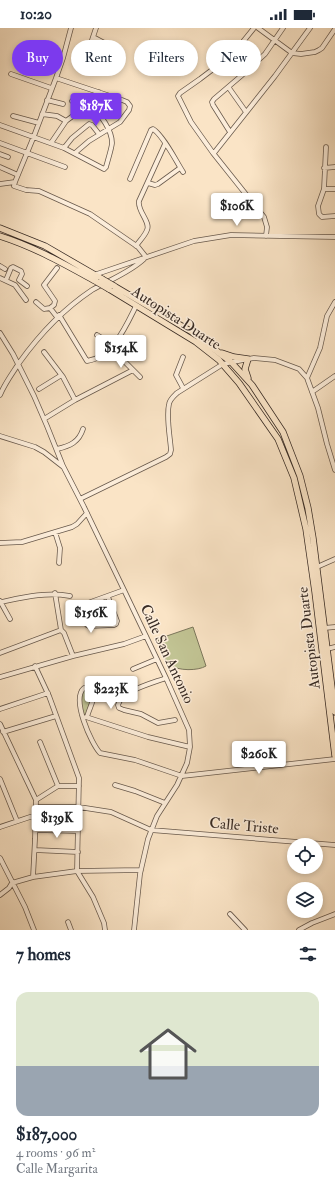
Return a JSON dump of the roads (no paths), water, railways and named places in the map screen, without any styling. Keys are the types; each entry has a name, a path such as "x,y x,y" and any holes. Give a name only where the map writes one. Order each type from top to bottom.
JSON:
{"highway":[{"path":"0,228 64,256 94,275 98,283"},
{"path":"0,236 26,245 98,283 111,288"},
{"name":"Autopista Duarte","path":"111,288 136,306 196,342 218,360 239,383 278,439 294,478 308,538 335,757"},
{"name":"Autopista Duarte","path":"111,288 192,332 216,350 248,380 283,432 300,476 308,508 335,712"},
{"path":"216,350 234,357 248,359 245,369 248,380"}],"street":[{"path":"71,28 56,78 14,186 26,190 40,191 83,210 100,220 136,246 146,257"},
{"path":"92,40 96,28"},
{"path":"254,28 232,54 178,96 191,122 264,217 267,227 266,236"},
{"path":"258,28 292,53 308,54 322,48 335,29"},
{"path":"230,132 212,102 265,54 283,28"},
{"path":"214,153 310,28"},
{"path":"93,37 99,40"},
{"path":"11,74 52,88"},
{"path":"56,78 126,101 130,106 129,110 120,122 99,134 75,153"},
{"path":"229,88 246,112"},
{"path":"51,143 66,121 85,107 92,104 96,100 99,92"},
{"path":"47,100 63,104"},
{"path":"72,101 83,104 92,104"},
{"path":"0,124 64,148 104,169 106,167 112,143 106,122 92,104"},
{"path":"42,114 57,116 66,121"},
{"path":"13,116 39,123"},
{"path":"64,148 72,138 90,124 99,134"},
{"path":"130,179 151,130 153,129 165,144 181,170 158,184 155,185 148,183"},
{"path":"0,143 27,154 65,166"},
{"path":"136,246 148,228 139,204 165,144"},
{"path":"326,147 324,189 318,206 318,214 322,217 335,216"},
{"path":"0,154 8,157"},
{"path":"0,167 18,175"},
{"path":"324,168 335,168"},
{"path":"0,184 15,182"},
{"path":"324,189 335,189"},
{"path":"94,275 194,241 231,235 335,237"},
{"path":"0,395 11,374 36,340 58,316 98,283 120,275 141,262 146,257"},
{"path":"0,266 5,269"},
{"path":"6,280 11,268 13,267 21,271 22,274 19,280 27,286"},
{"path":"36,302 44,309 50,308 55,303 44,285 57,268"},
{"path":"0,278 15,285 26,300"},
{"path":"307,378 320,348 327,316 335,302"},
{"path":"50,308 58,316 88,361 112,347 123,331 136,306"},
{"name":"Calle San Antonio","path":"0,333 18,365 44,419 63,466 157,659 189,730 190,747 187,763 178,785 157,816 148,839 141,870 134,930"},
{"path":"96,335 112,347 140,378"},
{"path":"44,352 61,376 75,400"},
{"path":"183,357 176,375 183,388"},
{"path":"80,499 170,454 171,450 168,415 171,399 183,388 222,364 254,358 275,360 299,369 307,378 318,408 335,469"},
{"path":"44,419 75,400 133,370"},
{"path":"39,389 61,376"},
{"path":"312,392 335,376"},
{"path":"57,449 68,447 81,437 83,429"},
{"path":"0,436 35,447 63,466"},
{"path":"0,543 22,542 72,528 78,524 87,513"},
{"path":"55,532 60,548 59,563"},
{"path":"317,567 335,559"},
{"path":"108,597 117,621 116,624 87,625 85,620 86,606 91,602 124,590"},
{"path":"55,593 61,630 64,633 73,656"},
{"path":"10,619 1,601 55,593 70,596"},
{"path":"324,628 335,627"},
{"path":"0,653 61,630"},
{"path":"0,677 35,666 124,644 146,636"},
{"path":"327,649 335,647"},
{"path":"133,669 157,659"},
{"path":"35,666 48,693 79,778 77,871 95,902 104,922 105,930"},
{"path":"166,678 126,694 118,705 119,708 141,714 155,722 161,723 175,720"},
{"path":"87,717 95,695 93,690 86,688 82,689 80,693 82,716 96,749 100,753 135,760 182,776 335,757"},
{"path":"0,709 48,693"},
{"path":"3,732 56,716"},
{"path":"82,716 148,737 190,747"},
{"path":"0,724 36,800 33,877"},
{"path":"40,742 58,786"},
{"path":"0,779 17,821"},
{"path":"36,800 58,786 79,786"},
{"path":"115,786 135,791 165,803"},
{"name":"Calle Triste","path":"36,807 79,807 111,812 151,830 335,845"},
{"path":"0,827 36,815"},
{"path":"36,830 78,831"},
{"path":"35,850 78,852"},
{"path":"0,858 25,907 34,930"},
{"path":"0,895 9,888 12,883 33,877 77,871 141,870"},
{"path":"230,914 245,930"},
{"path":"299,930 335,914"},
{"path":"68,922 71,930"}]}
